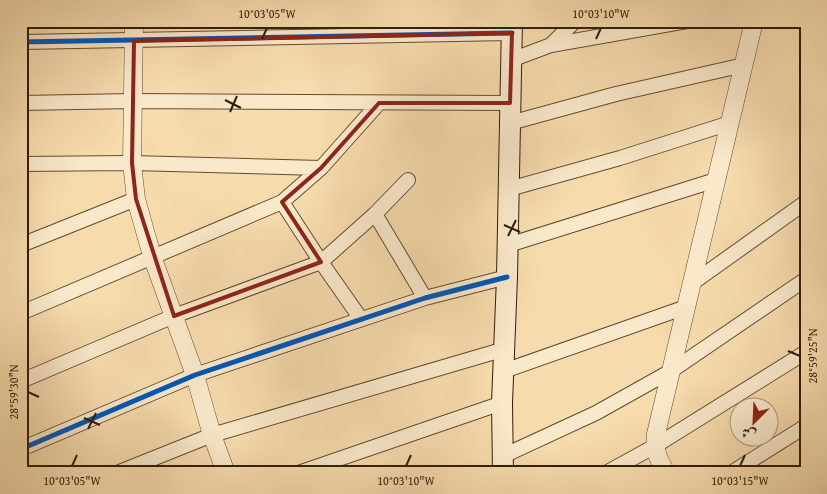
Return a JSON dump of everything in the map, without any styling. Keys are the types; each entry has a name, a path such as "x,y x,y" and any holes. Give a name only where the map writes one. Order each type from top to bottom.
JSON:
{"main road":[{"path":"503,464 502,403 508,277 512,27"}],"street":[{"path":"134,21 132,163 136,199 152,256 195,375 212,435 226,473"},
{"path":"551,45 575,21"},
{"path":"511,60 551,45 687,21"},
{"path":"666,473 658,458 655,446 691,284 754,21"},
{"path":"21,42 134,41 512,27"},
{"path":"510,123 616,94 744,65"},
{"path":"21,103 133,101 510,103"},
{"path":"21,313 282,202 321,168 379,103"},
{"path":"509,189 620,158 730,123"},
{"path":"21,164 132,163 321,168"},
{"path":"21,381 174,316 321,262 375,214 408,180"},
{"path":"508,245 716,180"},
{"path":"21,245 136,199"},
{"path":"282,202 361,319"},
{"path":"691,284 806,202"},
{"path":"375,214 425,298"},
{"path":"21,449 195,375 425,298 508,277"},
{"path":"503,464 671,370 806,279"},
{"path":"504,371 686,307"},
{"path":"117,473 212,435 505,349"},
{"path":"606,473 655,446 806,352"},
{"path":"298,473 502,403"},
{"path":"731,473 806,426"}],"highlighted area":[{"path":"512,33 510,103 379,103 321,168 282,202 321,262 174,316 136,199 132,163 134,41"}],"cycle path":[{"path":"21,42 512,33"},
{"path":"21,449 195,375 425,298 507,277"}]}
